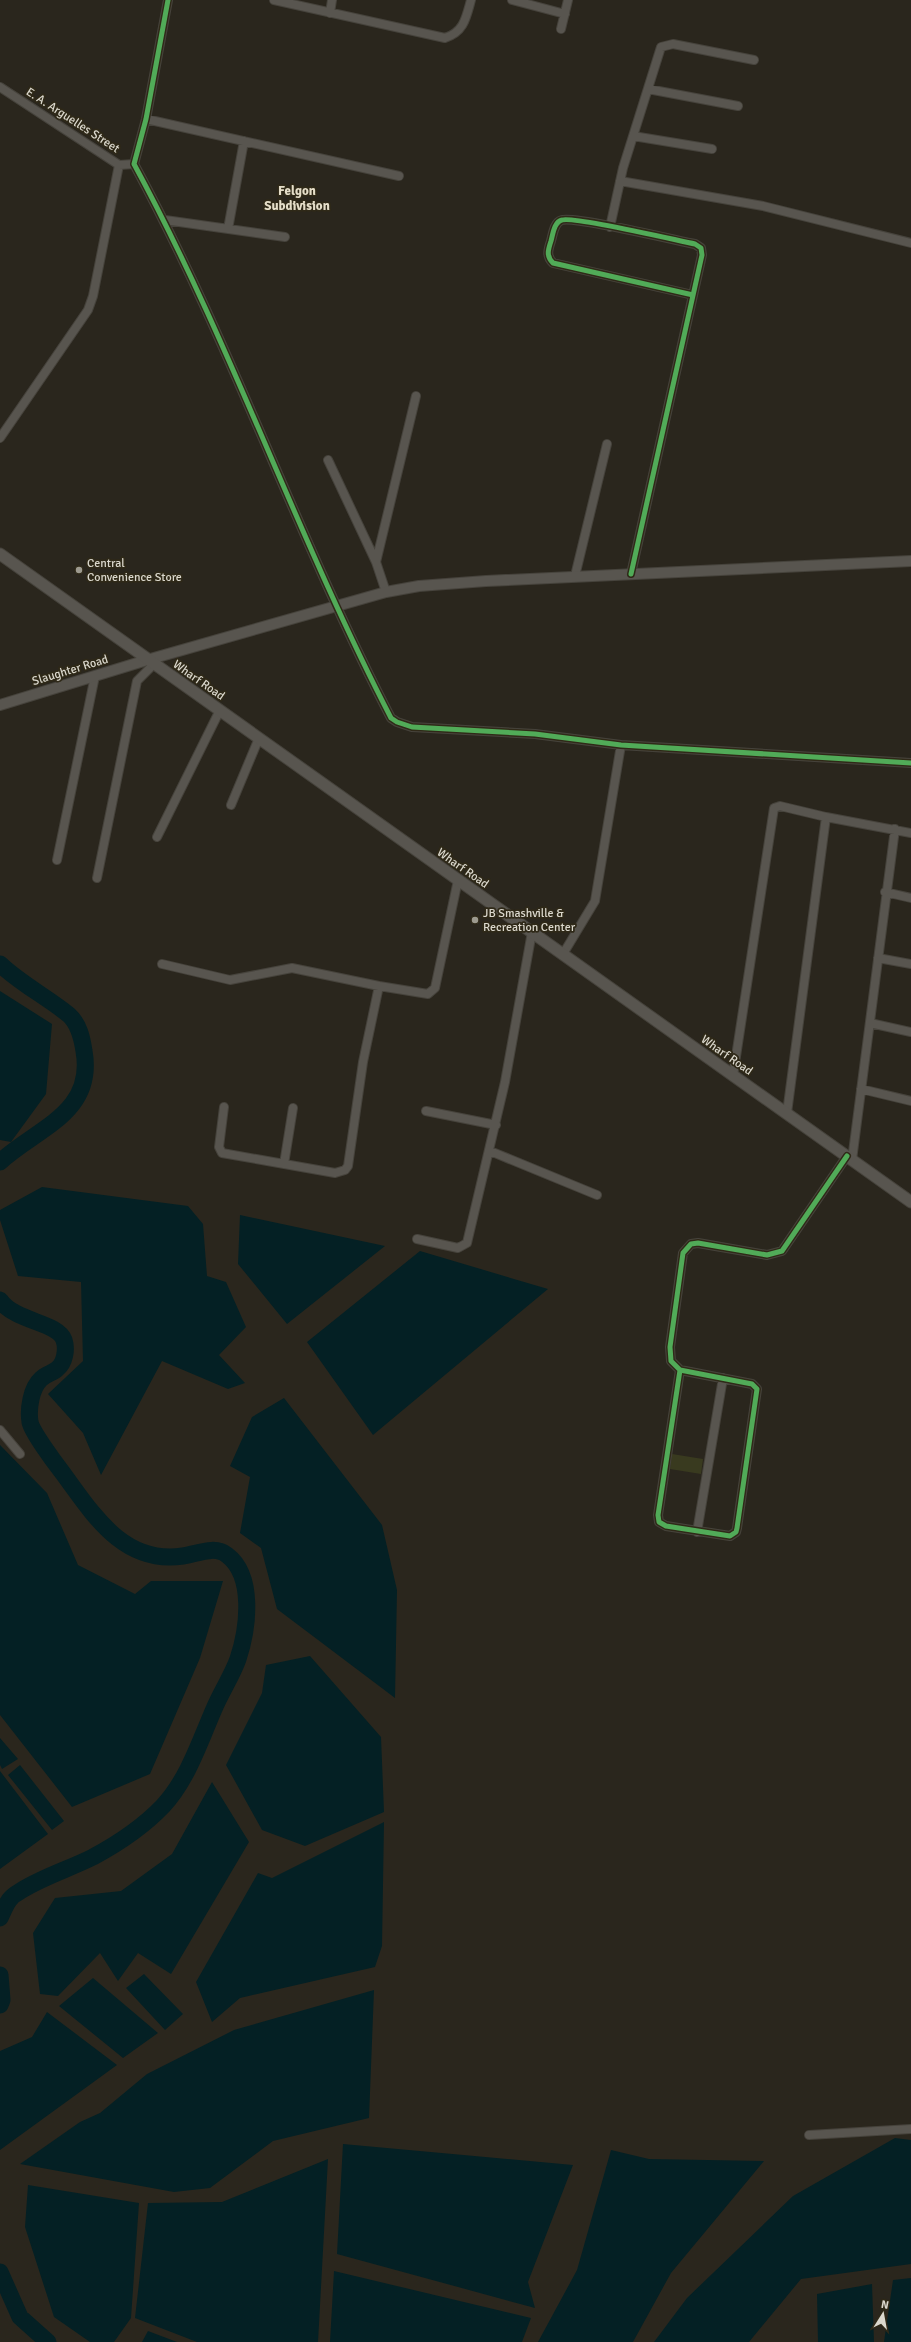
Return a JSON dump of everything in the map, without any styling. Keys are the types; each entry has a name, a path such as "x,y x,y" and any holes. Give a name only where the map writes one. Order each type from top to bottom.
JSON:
{"main road":[{"name":"Wharf Road","path":"0,554 911,1202"}],"street":[{"path":"168,0 146,119 134,164 165,220 252,410 355,649 391,718 397,722 412,727 535,734 621,745 911,763"},
{"path":"274,0 445,38 455,35 464,25 471,0"},
{"path":"330,13 332,0"},
{"path":"512,0 565,14"},
{"path":"561,29 568,0"},
{"path":"610,227 620,181 633,136 659,50 664,44 673,44 754,60"},
{"name":"E. A. Arguelles Street","path":"0,87 119,165 134,164"},
{"path":"648,89 738,106"},
{"path":"146,119 399,176"},
{"path":"633,136 712,149"},
{"path":"228,229 244,141"},
{"path":"0,438 88,310 93,296 119,165"},
{"path":"620,181 763,206 911,243"},
{"path":"631,574 702,255 699,246 572,219 562,220 554,229 548,251 549,259 559,266 693,295"},
{"path":"165,220 285,237"},
{"path":"376,562 416,396"},
{"path":"575,576 607,444"},
{"path":"328,460 376,562 386,592"},
{"name":"Slaughter Road","path":"0,705 386,592 419,586 575,576 911,561"},
{"path":"97,878 137,681 150,662"},
{"path":"57,860 95,676"},
{"path":"157,837 220,710"},
{"path":"231,805 259,738"},
{"path":"563,954 595,901 621,745"},
{"path":"734,1076 774,808 780,806 911,833"},
{"path":"787,1114 826,816"},
{"path":"680,1370 658,1519 662,1524 697,1532 730,1536 736,1532 737,1528 757,1389 752,1384 680,1370 671,1361 670,1347 683,1253 687,1248 698,1243 767,1255 782,1251 850,1158 861,1089 895,829"},
{"path":"162,964 230,980 292,968 422,994 432,992 458,880"},
{"path":"886,892 911,898"},
{"path":"417,1239 458,1248 465,1246 470,1237 496,1125 532,932"},
{"path":"878,958 911,964"},
{"path":"224,1107 219,1147 222,1154 342,1172 348,1166 363,1062 379,986"},
{"path":"870,1023 911,1032"},
{"path":"861,1089 911,1101"},
{"path":"284,1164 293,1108"},
{"path":"426,1111 496,1125"},
{"path":"490,1151 597,1195"},
{"path":"697,1532 723,1378"},
{"path":"0,1430 20,1454"},
{"path":"809,2135 911,2129"}],"green space":[{"path":"672,1454 703,1459 701,1474 670,1469"}],"water":[{"path":"0,991 52,1024 46,1094 11,1142 0,1140"},
{"path":"42,1187 188,1206 203,1224 207,1276 226,1282 246,1327 219,1355 245,1383 228,1389 162,1361 101,1475 83,1433 48,1394 83,1361 81,1282 18,1276 0,1220 0,1210"},
{"path":"240,1215 385,1246 287,1324 238,1264"},
{"path":"420,1251 548,1289 373,1435 307,1342"},
{"path":"284,1398 382,1525 397,1590 395,1698 277,1609 261,1548 240,1533 250,1477 230,1466 252,1417"},
{"path":"0,1445 47,1493 78,1565 135,1594 151,1581 223,1581 200,1658 150,1774 72,1807 0,1715"},
{"path":"310,1656 381,1737 384,1812 305,1846 262,1830 226,1765 262,1693 266,1665"},
{"path":"0,1738 18,1759 2,1769 0,1765"},
{"path":"20,1765 64,1821 52,1830 8,1775"},
{"path":"0,1771 48,1834 0,1869"},
{"path":"212,1782 249,1842 171,1974 138,1953 118,1981 100,1953 58,1996 40,1994 33,1933 55,1898 121,1891 172,1854"},
{"path":"384,1822 382,1946 375,1967 240,1998 212,2022 196,1982 258,1873 272,1878"},
{"path":"144,1974 183,2014 165,2030 126,1988"},
{"path":"93,1978 158,2033 123,2058 59,2006"},
{"path":"374,1990 369,2118 273,2141 210,2188 174,2192 20,2164 80,2122 100,2113 147,2074 234,2030"},
{"path":"47,2012 117,2065 0,2150 0,2051 32,2037"},
{"path":"895,2138 911,2140 911,2264 801,2279 749,2342 654,2342 687,2298 793,2196"},
{"path":"343,2144 573,2165 528,2282 535,2308 337,2254"},
{"path":"611,2150 649,2159 764,2161 671,2273 633,2342 538,2342 577,2270"},
{"path":"328,2159 318,2342 197,2342 135,2318 148,2203 222,2202"},
{"path":"28,2185 139,2203 131,2318 114,2342 90,2342 54,2317 25,2227"},
{"path":"334,2271 531,2318 522,2342 330,2342"},
{"path":"911,2278 911,2342 884,2342 893,2280"},
{"path":"872,2284 874,2342 818,2342 817,2294"},
{"path":"148,2331 177,2342 142,2342"}],"waterway":[{"path":"0,964 69,1015 80,1032 84,1051 85,1072 81,1090 72,1104 60,1117 0,1162"},
{"path":"0,1300 15,1313 54,1329 64,1340 64,1360 60,1366 41,1379 35,1388 29,1411 30,1422 44,1447 98,1519 112,1533 143,1553 162,1557 183,1556 211,1550 222,1552 236,1564 242,1576 247,1604 242,1647 236,1665 217,1703 193,1759 180,1784 172,1795 147,1821 121,1841 93,1857 31,1885 12,1897 0,1918"},
{"path":"0,1975 2,2000 0,2005"},
{"path":"0,2272 20,2317 48,2342"}],"cycle path":[{"path":"168,0 146,119 134,164 202,301 325,580 357,650 391,718 397,722 412,727 535,734 621,745 911,763"},
{"path":"631,574 702,255 701,248 695,244 626,229 570,220 562,220 557,223 553,232 548,253 549,258 553,263 693,295"},
{"path":"680,1370 658,1515 659,1522 666,1526 730,1536 736,1532 737,1528 757,1389 752,1384 680,1370 671,1361 670,1347 683,1253 691,1244 698,1243 767,1255 782,1251 847,1156"}],"place":[{"name":"Central Convenience Store","path":"79,570"},
{"name":"JB Smashville & Recreation Center","path":"475,920"}],"district":[{"name":"Felgon Subdivision","path":"297,198"}]}
